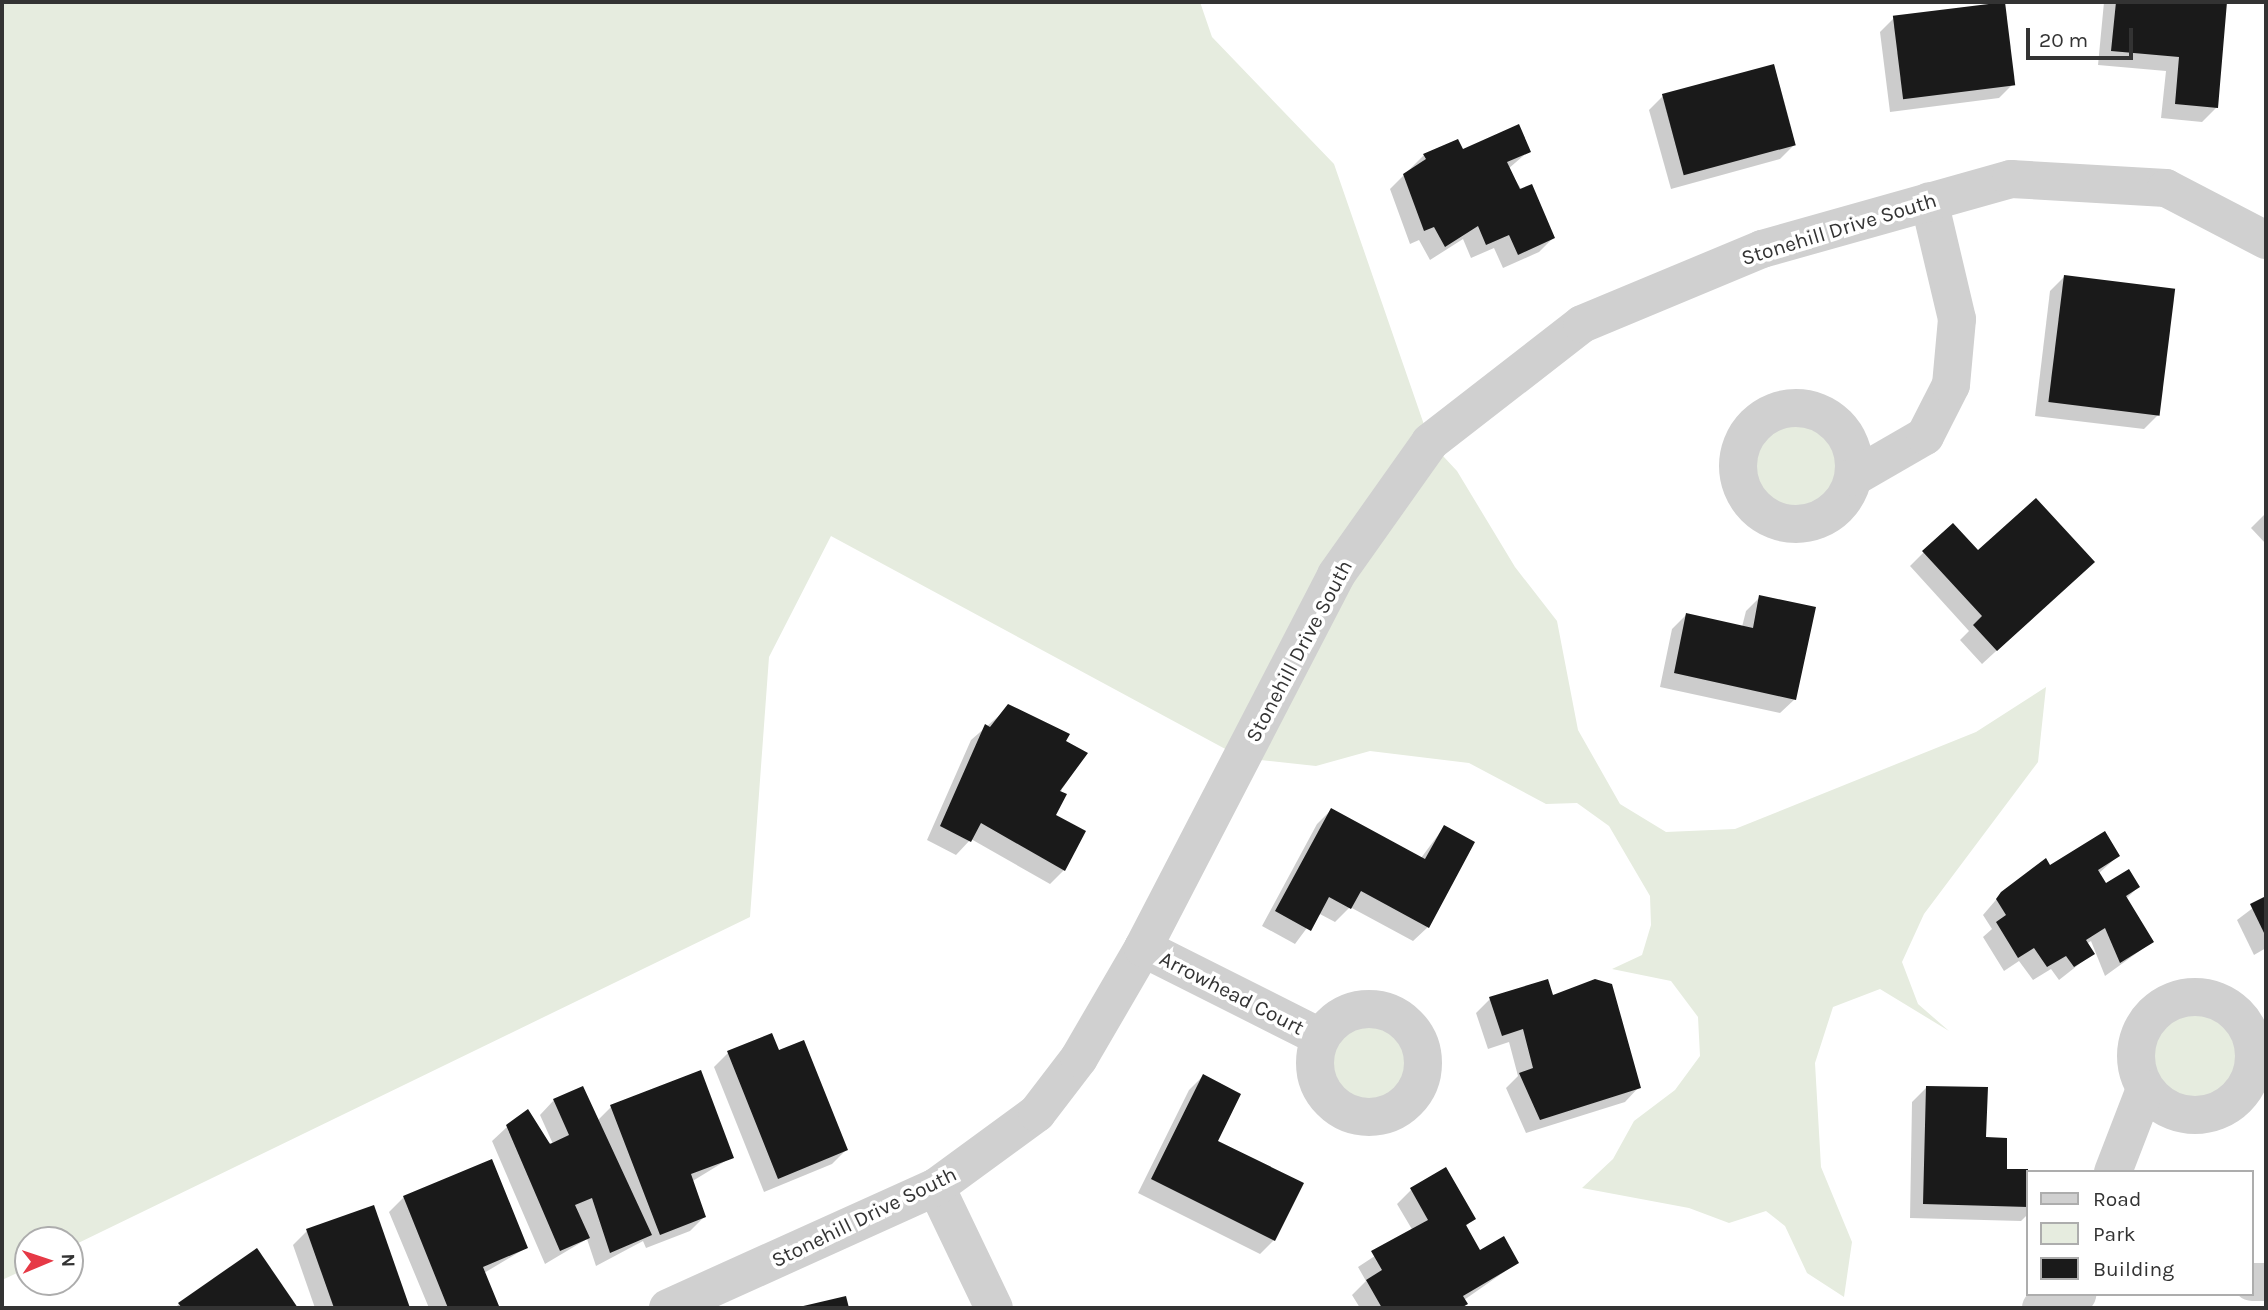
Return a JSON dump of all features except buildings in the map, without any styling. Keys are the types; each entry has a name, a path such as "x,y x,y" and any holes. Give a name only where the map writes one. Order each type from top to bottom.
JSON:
{"street":[{"name":"Stonehill Drive South","path":"668,1308 936,1187 1037,1113 1079,1058 1143,948 1336,575 1430,443 1582,324 1762,249 2011,179 2166,188 2266,240"},
{"path":"1854,477 1925,436 1951,385 1957,319 1929,201"},
{"name":"Arrowhead Court","path":"1143,948 1320,1037"},
{"path":"2114,1170 2145,1089"},
{"path":"936,1187 994,1308"},
{"path":"2041,1308 2072,1296"}],"green space":[{"path":"2,2 1200,2 1212,37 1334,164 1430,442 1457,471 1515,567 1557,621 1578,730 1620,804 1666,832 1735,829 1976,732 2046,687 2038,762 1924,914 1902,962 1918,1004 1949,1031 1880,989 1833,1007 1815,1063 1821,1167 1852,1242 1844,1297 1807,1273 1785,1226 1766,1211 1729,1223 1689,1208 1582,1188 1613,1159 1634,1121 1675,1090 1700,1056 1698,1017 1671,981 1612,969 1642,955 1651,925 1650,896 1609,826 1577,803 1546,804 1469,763 1370,751 1316,766 1242,758 831,536 769,657 750,917 84,1240 84,1226 14,1226 14,1274 2,1280"},
{"path":"1796,408 1818,413 1837,425 1849,444 1854,466 1849,488 1837,507 1818,519 1796,524 1774,519 1755,507 1743,488 1738,466 1743,444 1755,425 1774,413"},
{"path":"2195,997 2218,1001 2237,1014 2250,1033 2254,1056 2250,1079 2237,1098 2218,1111 2195,1115 2172,1111 2153,1098 2140,1079 2136,1056 2140,1033 2153,1014 2172,1001"},
{"path":"1369,1009 1390,1013 1408,1024 1419,1042 1423,1063 1419,1084 1408,1102 1390,1113 1369,1117 1348,1113 1330,1102 1319,1084 1315,1063 1319,1042 1330,1024 1348,1013"}]}
